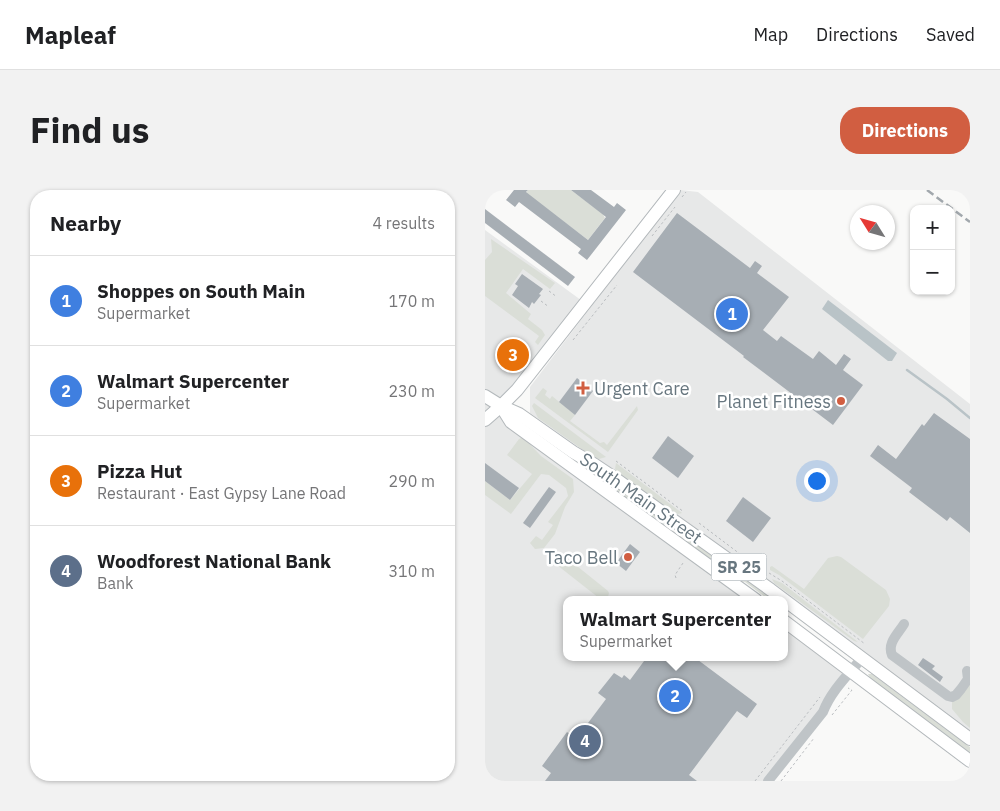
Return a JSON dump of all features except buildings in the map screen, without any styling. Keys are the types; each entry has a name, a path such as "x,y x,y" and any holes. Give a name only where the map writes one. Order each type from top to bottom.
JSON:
{"main road":[{"path":"485,420 517,390 680,193"},
{"name":"South Main Street","path":"485,396 519,414 595,465 779,596"},
{"name":"South Main Street","path":"501,406 511,422 750,596"},
{"name":"South Main Street","path":"788,603 970,739"},
{"path":"788,624 970,760"}],"street":[{"path":"904,624 891,644 890,650 892,655 948,696 956,695 961,689 968,679 967,671"},
{"path":"768,781 823,712 826,704 841,683 853,673 862,658"}],"path":[{"path":"573,340 617,285"},
{"path":"549,291 557,297"},
{"path":"541,301 549,307"},
{"path":"616,461 684,512"},
{"path":"699,523 756,564"},
{"path":"676,578 675,575 683,563"},
{"path":"769,573 865,644"},
{"path":"755,781 822,694"}],"shaded area":[{"path":"528,190 571,190 603,214 605,218 588,240 526,193"},
{"path":"680,190 698,192 970,404 970,733 747,565 530,413 530,387"},
{"path":"485,230 585,303 501,406 751,596 563,596 563,661 788,661 788,624 851,671 768,781 485,781"},
{"path":"491,239 555,283 550,289 523,269 506,293 531,314 528,319 542,330 545,335 538,345 535,342 539,336 485,296 485,260 492,252"},
{"path":"828,300 897,353 892,361 888,361 822,309"},
{"path":"543,388 547,391 545,395 550,399 552,396 575,415 570,421 600,443 604,442 607,445 637,406 638,410 608,452 535,398"},
{"path":"534,403 606,457 599,459 593,457 538,418 532,406"},
{"path":"518,419 668,523 667,526 637,505 618,495"},
{"path":"523,437 541,456 573,479 574,492 565,507 555,534 544,548 535,549 530,543 536,536 542,540 553,525 548,522 568,496 566,488 549,475 541,474 511,514 485,495 485,481 510,500 532,474 507,455 519,439"},
{"path":"616,463 682,513 672,514 619,476 615,469"},
{"path":"687,537 768,596 764,596 745,582 737,581 690,547 685,539"},
{"path":"562,554 608,591 608,596 596,596 557,565 557,558"},
{"path":"837,556 886,590 890,599 889,606 863,639 770,570 772,566 804,589 828,558"},
{"path":"772,579 782,583 858,642 774,583"},
{"path":"868,674 872,674 970,747 970,755 870,678"},
{"path":"970,677 970,728 952,709 952,702"}],"waterway":[{"path":"907,370 970,418"}],"railway":[{"path":"927,190 970,222"}],"place":[{"name":"Shoppes on South Main","path":"732,314"},
{"name":"Pizza Hut","path":"513,355"},
{"name":"Urgent Care","path":"583,388"},
{"name":"Planet Fitness","path":"841,401"},
{"name":"Taco Bell","path":"628,557"},
{"name":"Walmart Supercenter","path":"675,696"},
{"name":"Woodforest National Bank","path":"585,741"}]}
